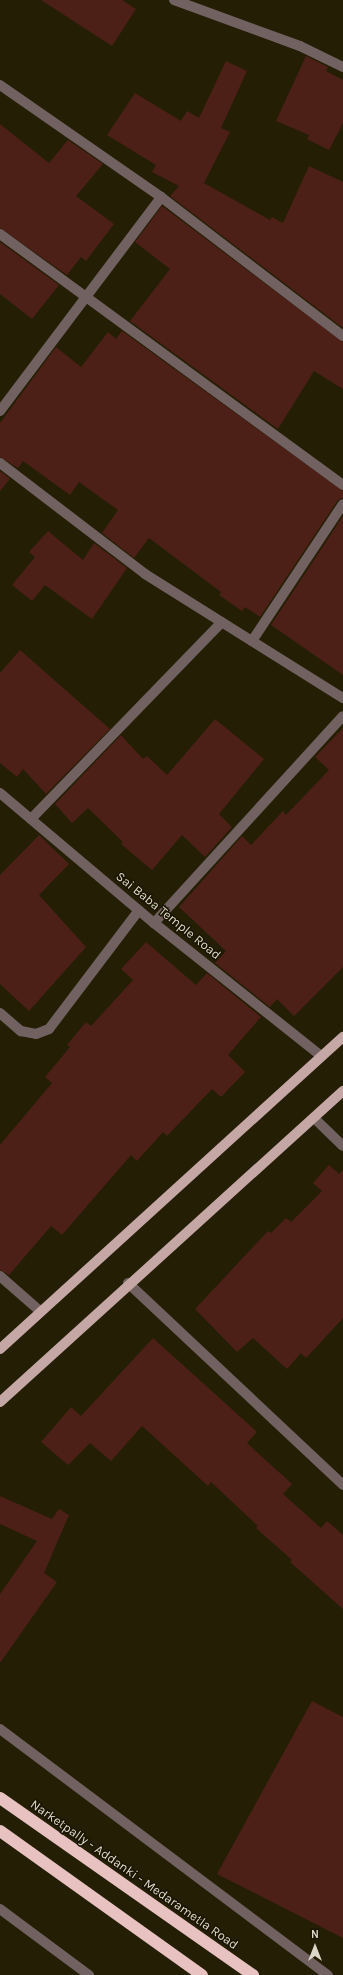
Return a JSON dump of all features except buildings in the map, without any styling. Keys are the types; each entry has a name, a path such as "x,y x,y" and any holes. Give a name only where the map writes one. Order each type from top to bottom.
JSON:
{"highway":[{"name":"Narketpally - Addanki - Medarametla Road","path":"0,1798 253,1975"},
{"path":"0,1832 202,1975"}],"main road":[{"path":"0,1349 343,1037"},
{"path":"0,1402 128,1283 343,1091"}],"street":[{"path":"174,0 300,46 343,67"},
{"path":"0,85 161,197 343,336"},
{"path":"0,411 161,197"},
{"path":"0,234 343,485"},
{"path":"0,463 145,574 343,698"},
{"path":"252,641 343,504"},
{"path":"31,819 222,622"},
{"path":"154,923 343,716"},
{"name":"Sai Baba Temple Road","path":"0,793 154,923 321,1056"},
{"path":"0,1013 21,1031 36,1034 49,1029 139,910"},
{"path":"314,1118 343,1146"},
{"path":"0,1276 40,1311"},
{"path":"128,1283 343,1485"},
{"path":"0,1729 328,1975"},
{"path":"0,1909 89,1975"}]}
